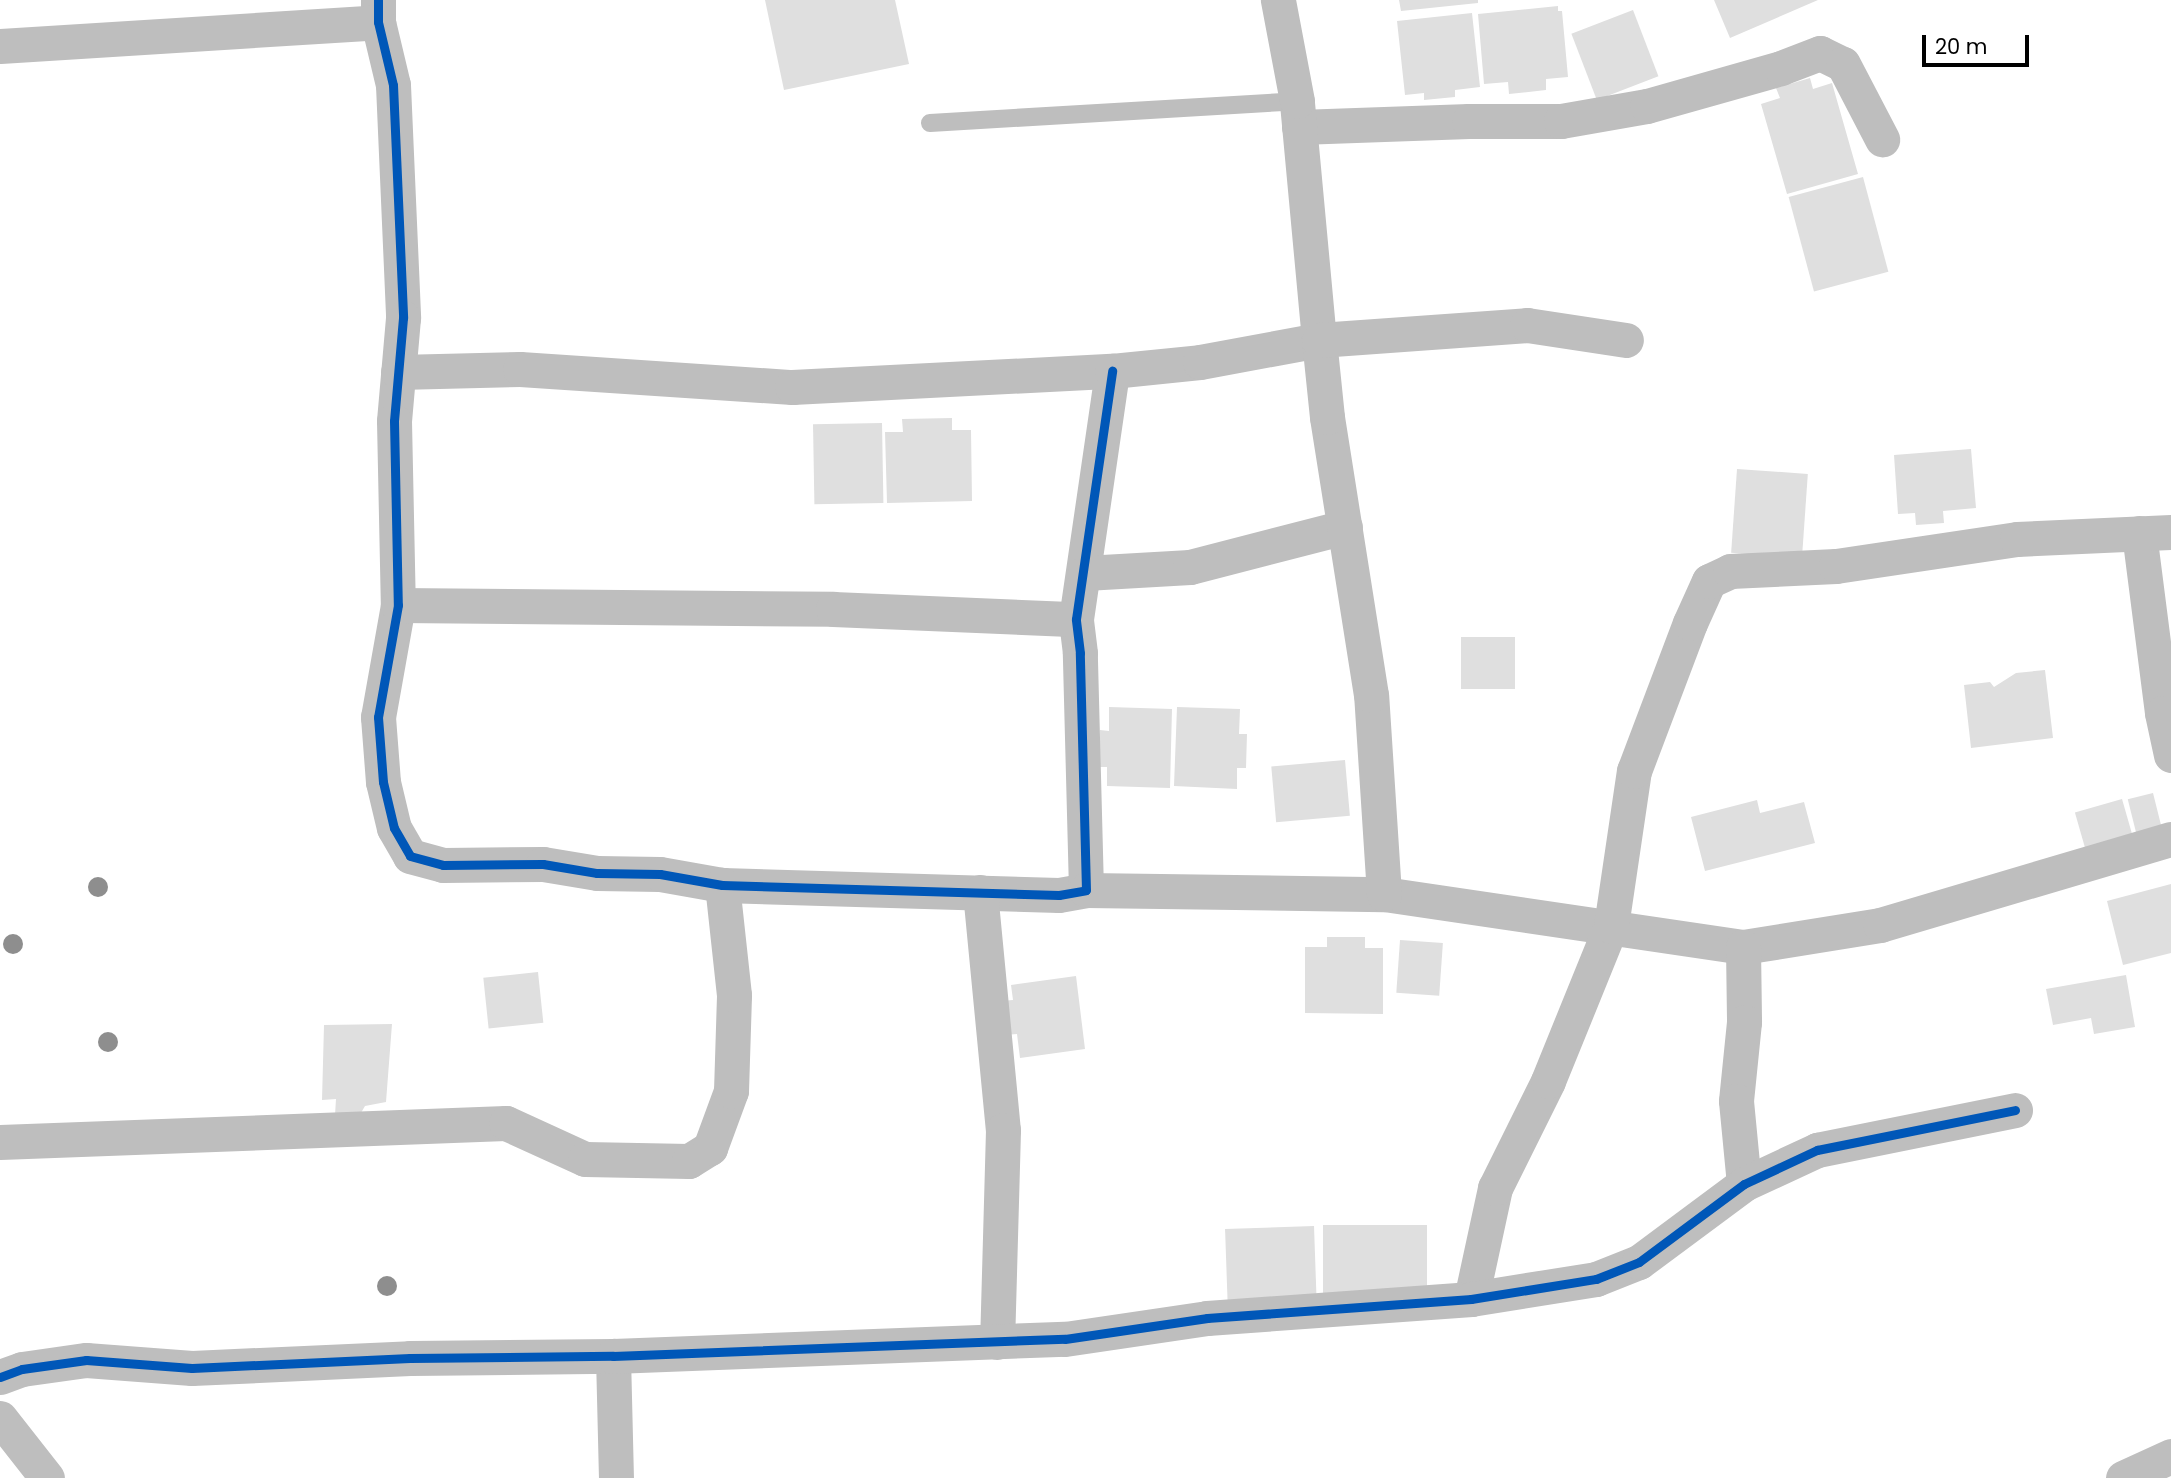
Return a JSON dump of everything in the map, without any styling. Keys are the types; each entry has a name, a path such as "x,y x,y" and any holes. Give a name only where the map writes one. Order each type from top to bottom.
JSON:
{"street":[{"path":"1279,0 1298,114 1319,340 1371,695 1384,894"},
{"path":"0,46 378,11 393,85 403,318 394,421 398,605 378,717 383,782 394,828 410,856 443,866 543,864 597,873 660,874 722,885 1059,895 1086,890 1384,894 1743,947 1880,925 2171,839"},
{"path":"1298,114 1561,121 1647,106 1781,68 1820,53 1843,64 1882,139"},
{"path":"398,372 520,369 792,387 1112,371 1200,362 1319,340 1527,325 1626,340"},
{"path":"1086,890 1080,653 1076,619 1085,573 1112,371"},
{"path":"1085,573 1190,567 1345,527"},
{"path":"1471,1298 1495,1188 1548,1081 1611,926 1634,771 1690,623 1709,581 1731,571 1836,566 2017,539 2155,532 2162,713 2171,755"},
{"path":"398,605 833,609 1076,619"},
{"path":"0,1142 506,1123 585,1159 689,1161 710,1148 732,1091 734,995 722,885"},
{"path":"981,892 1003,1130 997,1342"},
{"path":"1743,947 1744,1022 1736,1101 1744,1184"},
{"path":"0,1377 22,1369 86,1360 192,1368 410,1358 613,1356 1065,1339 1207,1318 1471,1298 1596,1279 1639,1262 1744,1184 1817,1150 2015,1110"},
{"path":"613,1356 616,1478"},
{"path":"0,1418 47,1478"},
{"path":"2123,1478 2171,1456"}],"lane":[{"path":"930,123 1298,114"}],"building":[{"path":"765,0 895,0 909,64 784,90"},
{"path":"1399,0 1478,0 1478,3 1401,11"},
{"path":"1714,0 1818,0 1730,38"},
{"path":"1558,6 1558,11 1562,11 1568,77 1546,79 1546,90 1509,94 1508,82 1484,84 1478,14"},
{"path":"1633,10 1658,76 1597,100 1571,34"},
{"path":"1472,13 1480,87 1455,90 1455,97 1424,100 1424,93 1405,95 1397,21"},
{"path":"1810,78 1813,89 1832,83 1858,174 1787,194 1761,104 1780,98 1776,88"},
{"path":"1863,177 1888,272 1814,292 1789,197"},
{"path":"952,418 952,430 971,430 972,501 887,503 885,432 903,432 902,419"},
{"path":"882,423 883,503 814,504 813,424"},
{"path":"1971,449 1976,508 1943,511 1944,523 1916,525 1915,513 1898,514 1894,455"},
{"path":"1737,469 1808,474 1802,558 1731,553"},
{"path":"1461,637 1515,637 1515,689 1461,689"},
{"path":"2045,670 2053,738 1971,748 1964,685 1990,682 1994,687 2016,673"},
{"path":"1109,707 1172,709 1170,788 1107,786 1107,767 1099,767 1100,730 1109,731"},
{"path":"1177,707 1240,709 1239,734 1247,734 1246,768 1237,768 1237,789 1174,786"},
{"path":"1345,760 1350,816 1276,822 1271,766"},
{"path":"2153,793 2161,826 2136,832 2128,799"},
{"path":"2122,799 2132,835 2085,848 2075,813"},
{"path":"1757,800 1760,813 1804,802 1815,843 1705,871 1691,817"},
{"path":"2171,884 2171,953 2123,965 2107,901"},
{"path":"1327,937 1365,937 1365,948 1383,948 1383,1014 1305,1013 1305,947 1327,947"},
{"path":"1400,940 1443,943 1439,996 1396,993"},
{"path":"538,972 543,1023 489,1028 483,978"},
{"path":"2126,975 2135,1027 2094,1034 2091,1018 2053,1025 2046,989"},
{"path":"1076,976 1085,1049 1020,1058 1017,1034 1005,1035 1001,1001 1013,1000 1011,985"},
{"path":"392,1024 386,1102 365,1106 358,1118 335,1115 336,1099 322,1100 324,1025"},
{"path":"1323,1225 1427,1225 1427,1301 1323,1301"},
{"path":"1314,1226 1316,1297 1228,1300 1225,1229"}],"cycle path":[{"path":"378,0 378,22 393,85 403,318 394,421 398,605 378,717 383,782 394,828 410,856 443,865 543,864 597,873 660,874 722,885 1059,895 1086,890 1080,653 1076,619 1112,371"},
{"path":"0,1377 22,1369 86,1360 192,1368 410,1358 613,1356 1065,1339 1207,1318 1471,1299 1596,1279 1639,1262 1744,1184 1817,1150 2015,1110"}]}
